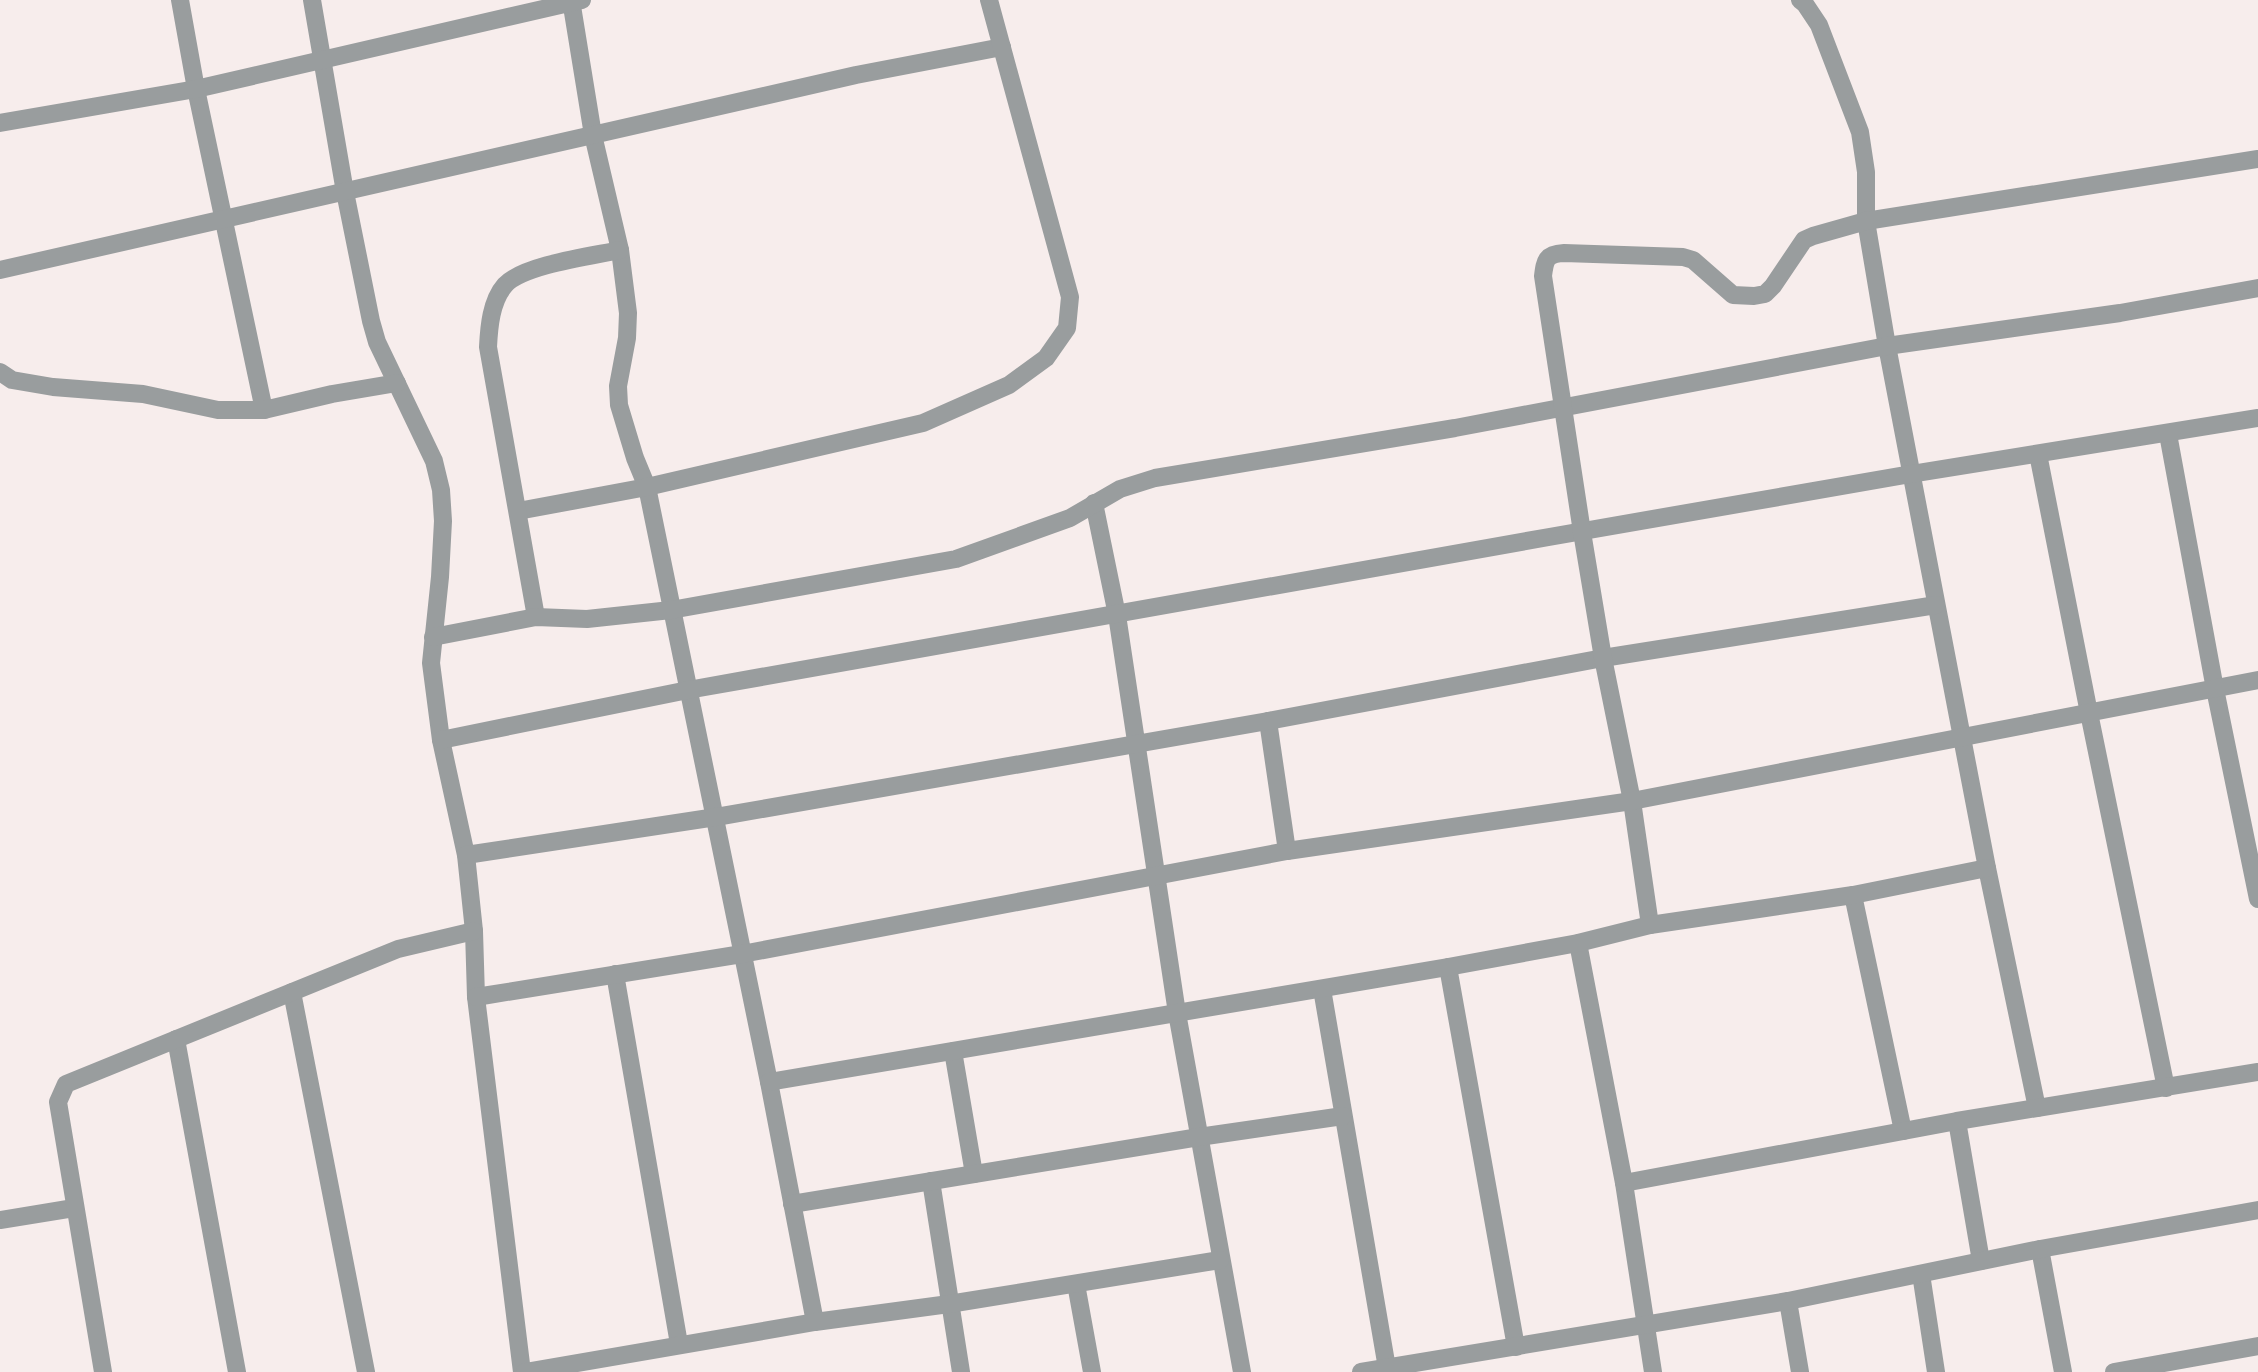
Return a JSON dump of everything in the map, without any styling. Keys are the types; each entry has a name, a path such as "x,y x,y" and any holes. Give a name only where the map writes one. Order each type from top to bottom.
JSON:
{"street":[{"path":"180,0 196,88 264,410"},
{"path":"312,0 345,192 371,321 377,342 434,460 441,490 443,521 441,577 430,663 441,740 466,855 474,931 476,997 523,1372 815,1322 949,1304 1220,1260"},
{"path":"518,511 647,487 923,423 1009,385 1046,358 1067,328 1070,297 989,0"},
{"path":"1800,0 1819,25 1860,132 1866,172 1866,221 1887,346 1987,868 2037,1108"},
{"path":"0,123 196,88 575,1 593,135 620,250 628,314 627,338 618,386 619,405 635,459 647,487 716,817 815,1322"},
{"path":"0,270 856,75 1002,47"},
{"path":"1650,925 1632,801 1603,658 1562,408 1543,276 1545,263 1554,254 1683,256 1693,260 1733,295 1754,296 1764,294 1773,286 1804,240 1866,221 2258,159"},
{"path":"536,617 488,347 489,323 505,285 517,275 620,250"},
{"path":"434,637 536,617 587,619 671,610 956,560 1070,518 1120,489 1155,478 1455,428 1887,346 2120,314 2258,288"},
{"path":"0,372 12,380 53,387 143,394 218,410 264,410 332,394 398,383"},
{"path":"441,740 688,690 1911,474 2258,418"},
{"path":"2168,434 2258,899"},
{"path":"2038,454 2166,1088"},
{"path":"1094,503 1117,615 1177,1013 1242,1372"},
{"path":"466,855 716,817 1268,721 1603,658 1936,605"},
{"path":"476,997 742,954 1287,851 1632,801 2258,680"},
{"path":"1268,721 1287,851"},
{"path":"769,1082 1448,967 1578,943 1650,925 1853,895 1987,868"},
{"path":"1853,895 1903,1131"},
{"path":"103,1372 58,1102 61,1090 66,1084 398,949 474,931"},
{"path":"1578,943 1624,1183 1653,1372"},
{"path":"1448,967 1516,1347"},
{"path":"615,975 679,1344"},
{"path":"1322,989 1387,1368"},
{"path":"292,992 366,1372"},
{"path":"176,1039 237,1372"},
{"path":"953,1051 974,1174"},
{"path":"1624,1183 1957,1121 2258,1072"},
{"path":"792,1203 1343,1116"},
{"path":"1957,1121 1981,1261"},
{"path":"931,1181 960,1372"},
{"path":"0,1220 74,1208"},
{"path":"1361,1372 1788,1301 2040,1249 2258,1210"},
{"path":"2040,1249 2063,1372"},
{"path":"1921,1274 1936,1372"},
{"path":"1076,1284 1092,1372"},
{"path":"1788,1301 1800,1372"},
{"path":"2114,1372 2258,1346"}]}
